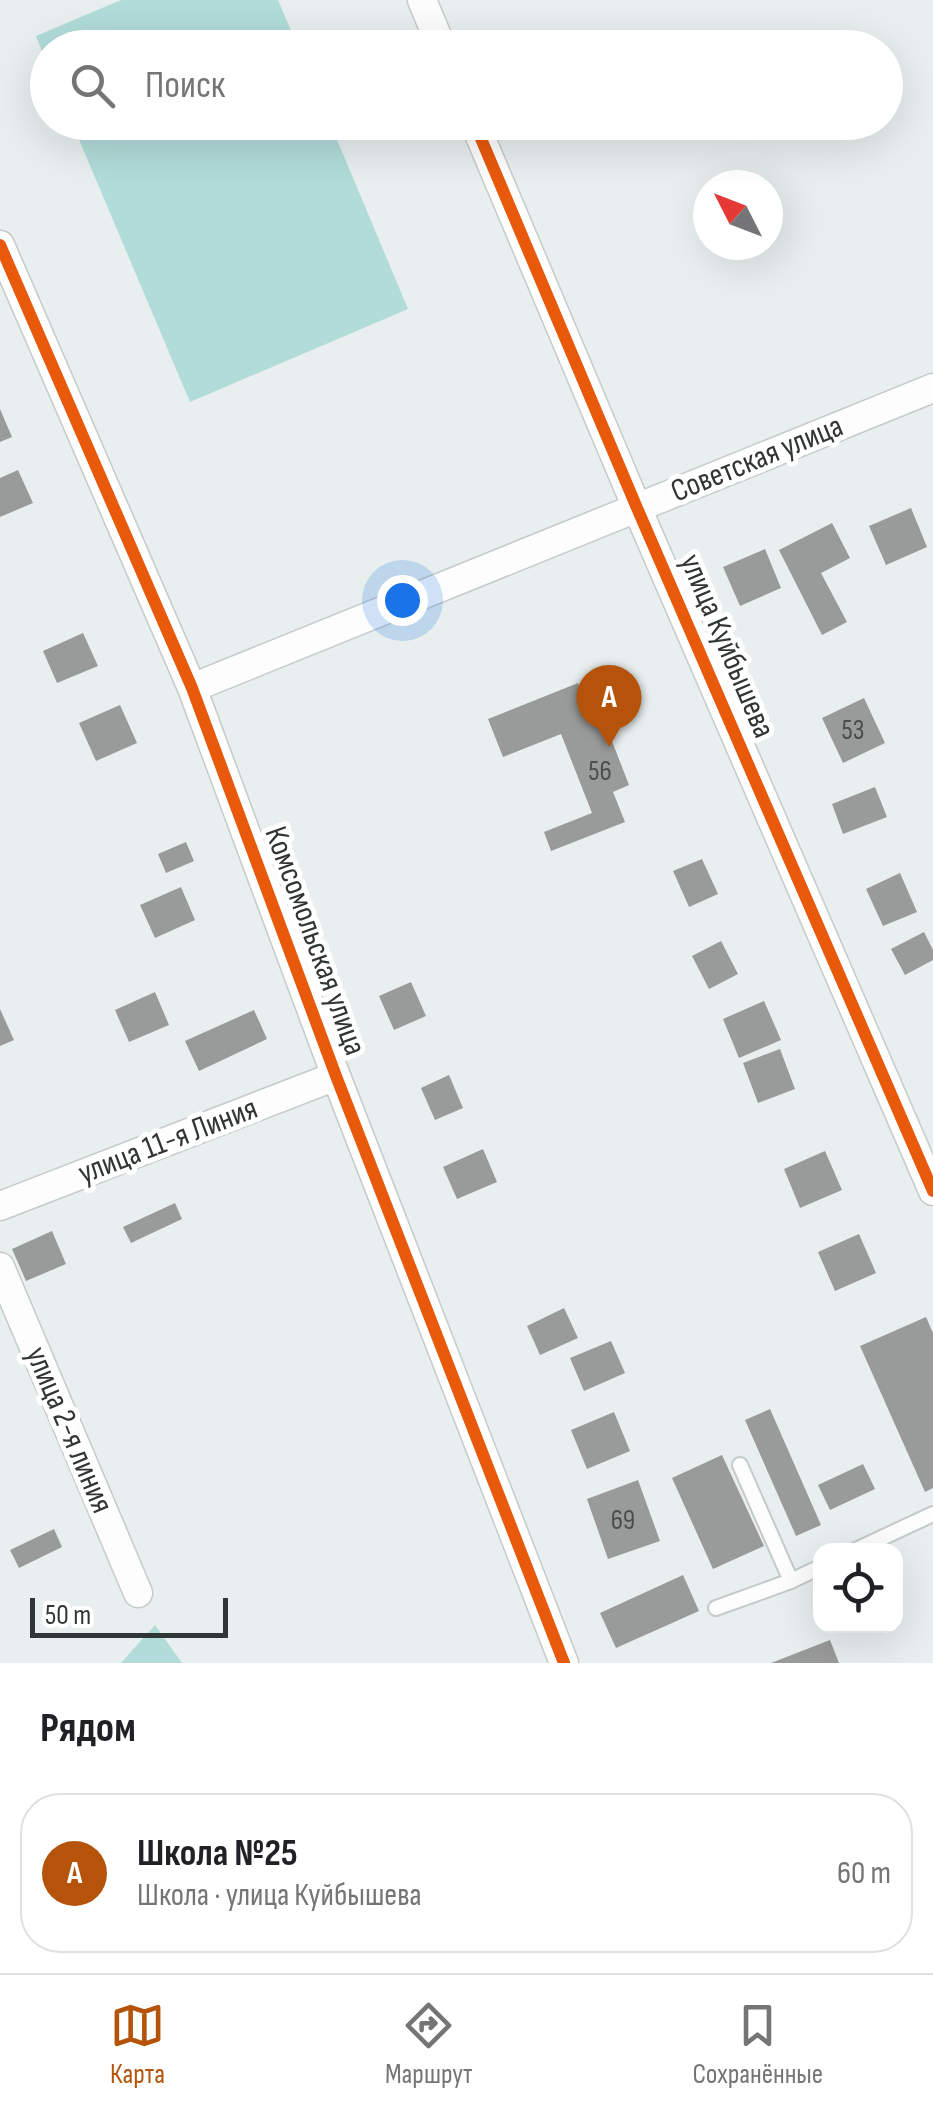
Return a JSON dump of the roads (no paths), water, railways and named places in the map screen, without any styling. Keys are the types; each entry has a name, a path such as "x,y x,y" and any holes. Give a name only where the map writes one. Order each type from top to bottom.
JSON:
{"street":[{"path":"422,0 434,30"},
{"name":"улица Куйбышева","path":"482,140 933,1191"},
{"name":"Комсомольская улица","path":"0,245 192,688 336,1076 564,1663"},
{"name":"Советская улица","path":"192,688 933,388"},
{"name":"улица 11-я Линия","path":"0,1206 336,1076"},
{"name":"улица 2-я линия","path":"0,1267 138,1594"}],"lane":[{"path":"740,1465 792,1581"},
{"path":"871,1543 933,1514"},
{"path":"716,1608 813,1570"}],"place":[{"name":"Школа №25","path":"609,747"}]}
